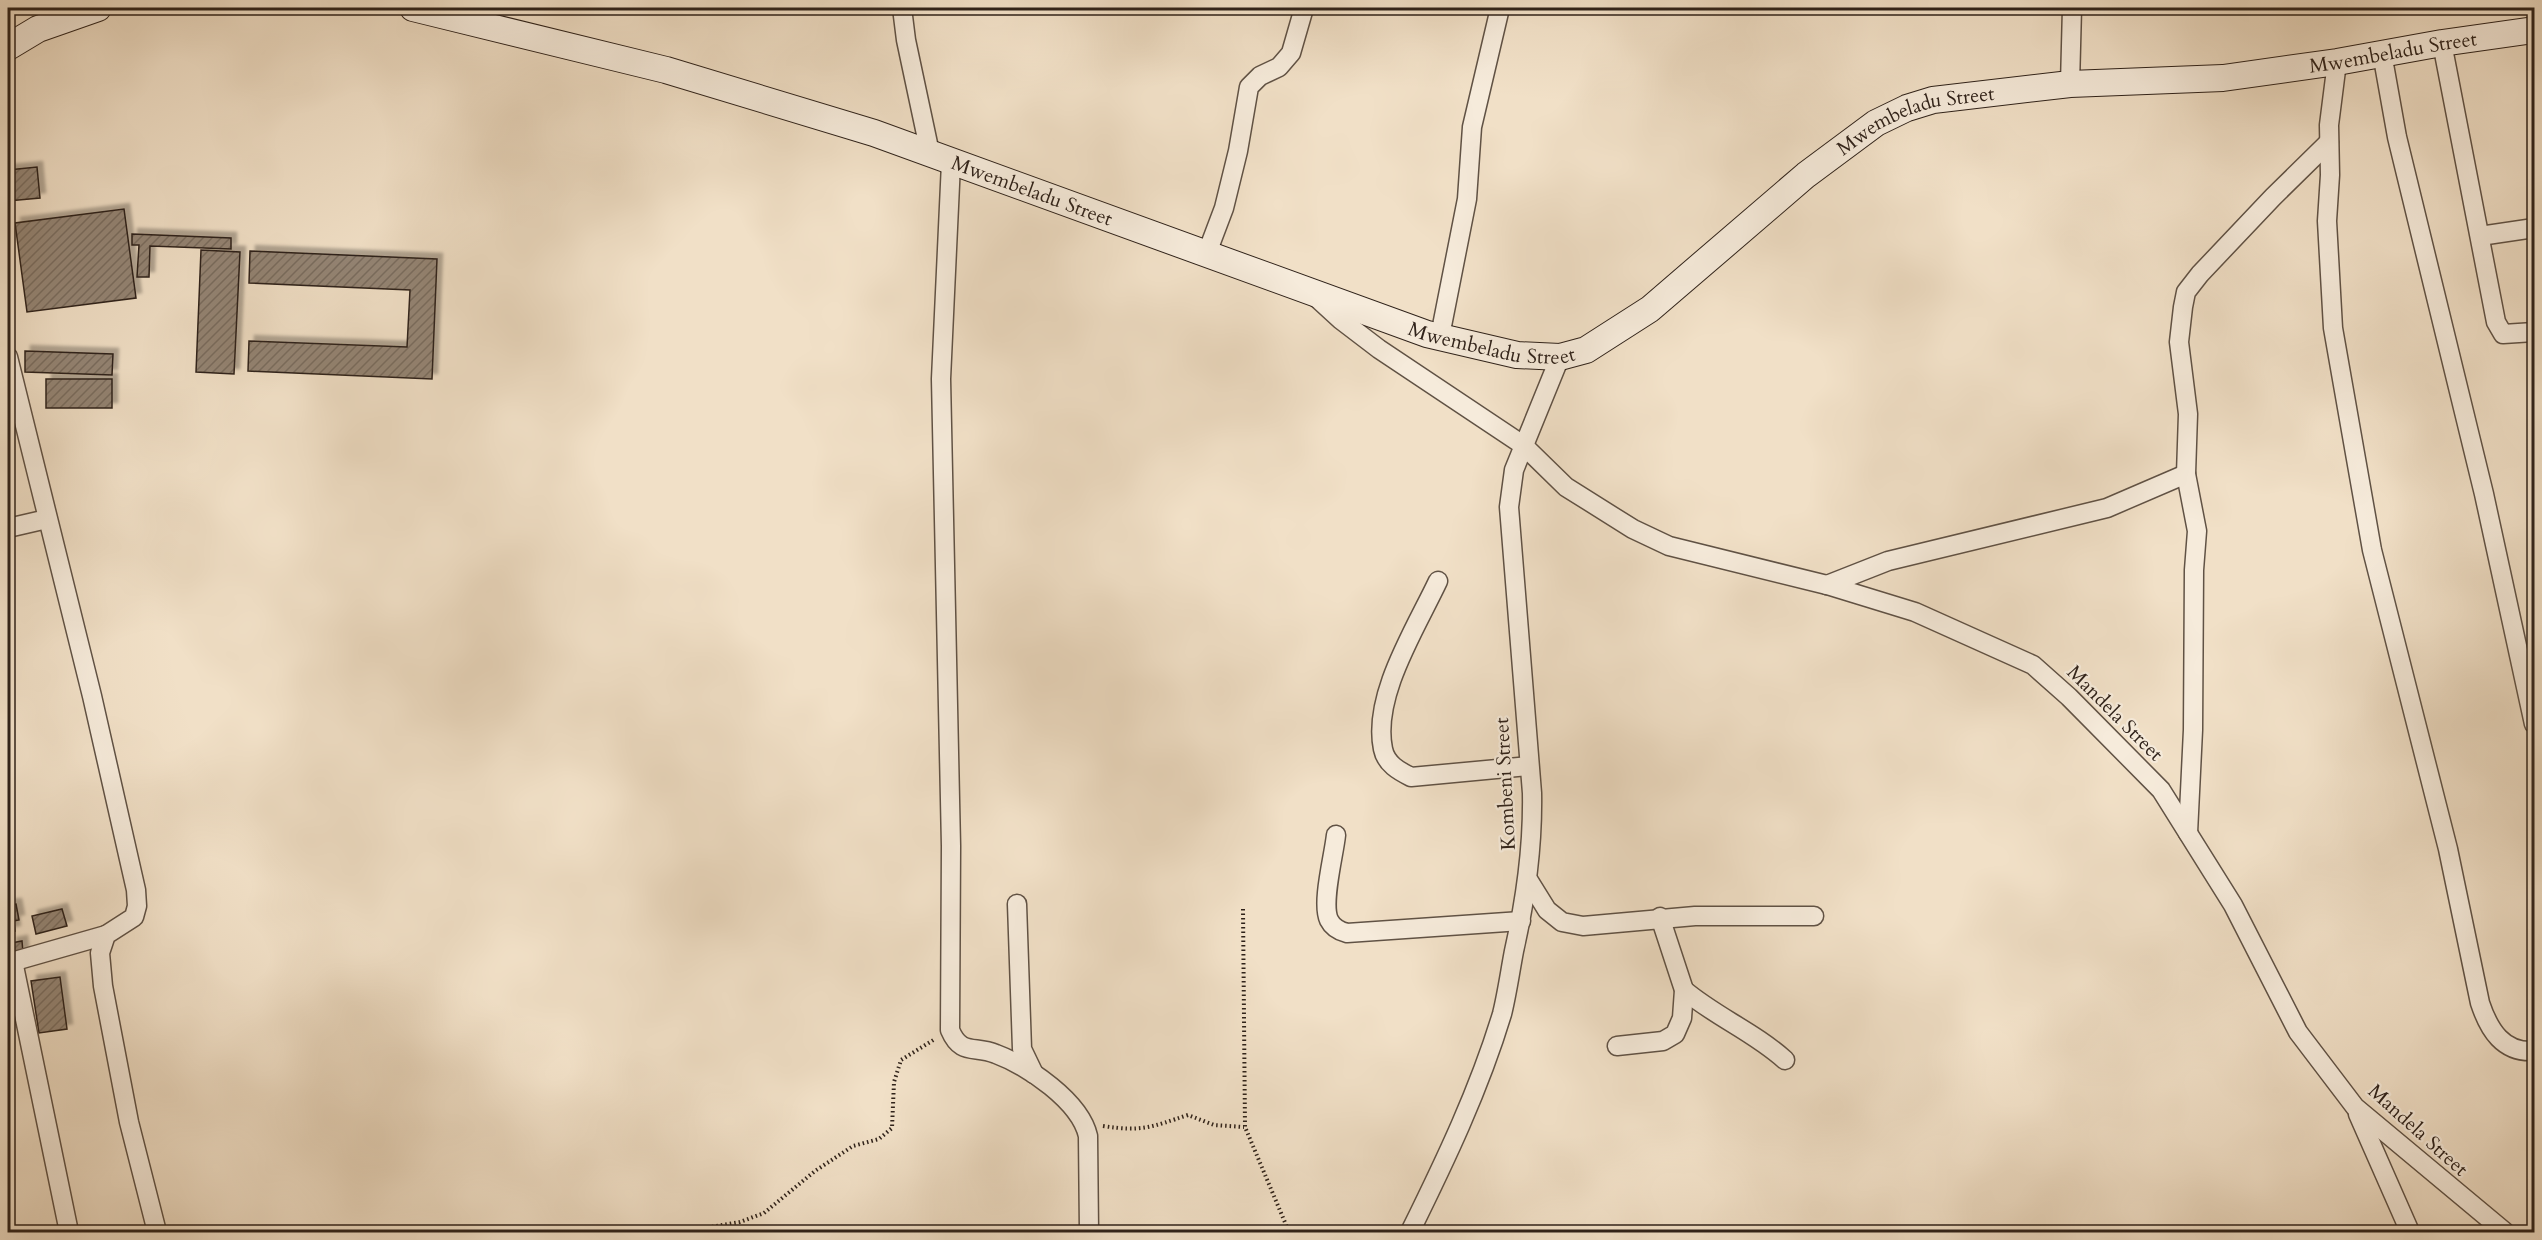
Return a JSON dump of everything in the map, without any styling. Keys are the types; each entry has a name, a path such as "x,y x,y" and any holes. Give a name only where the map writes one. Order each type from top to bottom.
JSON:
{"street":[{"path":"8,47 38,29 98,8"},
{"name":"Mwembeladu Street","path":"413,8 666,70 941,158 1312,293 1440,336 1517,355 1560,357 1586,350 1650,309 1806,175 1876,123 1907,108 1933,100 2070,84 2223,78 2535,30"},
{"path":"902,8 906,40 941,158 941,379 951,846 950,1029 956,1043 994,1053 1034,1074 1077,1110 1085,1123 1088,1136 1089,1233"},
{"path":"1207,253 1230,185 1249,87 1260,76 1279,67 1291,53 1304,8"},
{"path":"1440,336 1467,199 1472,127 1500,8"},
{"path":"2070,84 2072,8"},
{"path":"2442,43 2496,322 2503,334 2535,332"},
{"path":"2382,53 2397,137 2484,494 2535,724"},
{"path":"2337,62 2329,125 2330,175 2327,221 2332,328 2372,550 2448,849 2480,1004 2488,1027 2507,1047 2535,1051"},
{"path":"2188,833 2193,730 2194,570 2198,531 2186,474 2188,414 2179,342 2186,292 2273,196 2329,142"},
{"path":"2480,236 2535,228"},
{"name":"Mandela Street","path":"1312,293 1341,320 1379,349 1523,445 1566,487 1605,513 1669,546 1827,585 1915,612 2033,665 2069,697 2161,790 2233,905 2298,1032 2355,1107 2505,1233"},
{"path":"8,357 92,696 136,890 137,906 134,917 106,935 10,962 69,1233"},
{"name":"Kombeni Street","path":"1410,1233 1458,1134 1479,1083 1502,1012 1529,881 1533,835 1509,507 1514,470 1560,357"},
{"path":"1827,585 1888,561 2107,508 2186,474"},
{"path":"8,528 47,519"},
{"path":"1438,582 1385,700 1383,750 1395,769 1411,777 1529,766"},
{"path":"1336,835 1327,897 1328,918 1336,930 1347,933 1521,921"},
{"path":"1529,881 1547,910 1562,921 1583,926 1660,918 1814,916"},
{"path":"1017,904 1022,1049 1034,1074"},
{"path":"1617,1047 1654,1043 1675,1034 1682,1018 1684,990 1660,918"},
{"path":"106,935 100,952 103,986 129,1122 158,1233"},
{"path":"1684,990 1708,1010 1763,1040 1785,1060"},
{"path":"2355,1107 2410,1233"}],"path":[{"path":"1243,909 1245,1127 1290,1233"},
{"path":"681,1233 740,1222 764,1213 853,1146 879,1139 892,1128 894,1082 901,1060 950,1029"},
{"path":"1085,1123 1137,1129 1153,1128 1188,1115 1214,1125 1245,1127"}],"building":[{"path":"37,167 40,198 8,201 8,170"},
{"path":"124,209 136,298 27,312 15,223"},
{"path":"132,234 231,238 231,249 150,246 149,277 137,277 139,245 132,245"},
{"path":"201,250 240,252 234,374 196,372"},
{"path":"250,251 437,259 432,379 248,371 249,341 407,347 410,290 249,283"},
{"path":"25,351 113,354 112,375 25,372"},
{"path":"46,379 112,379 112,408 46,408"},
{"path":"16,904 19,920 8,922 8,905"},
{"path":"62,909 67,926 36,934 32,916"},
{"path":"14,922 15,931 8,932 8,923"},
{"path":"22,941 23,953 13,954 11,943"},
{"path":"60,977 67,1029 39,1033 31,981"}]}
